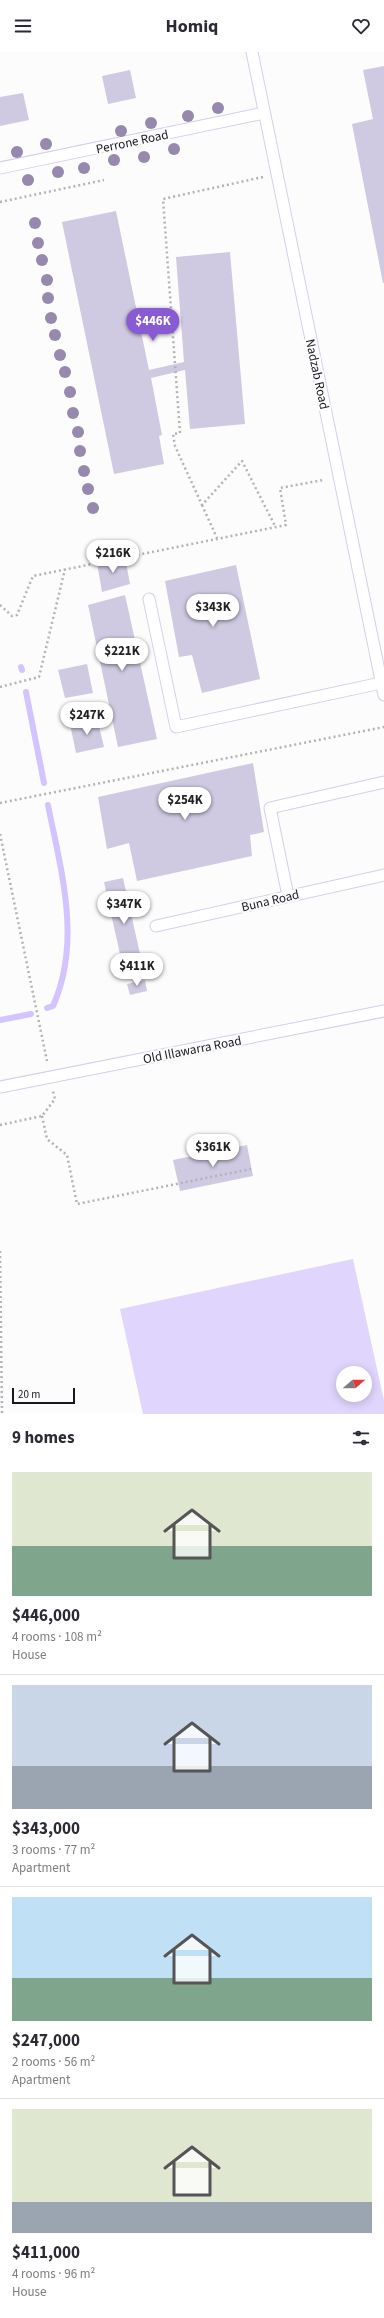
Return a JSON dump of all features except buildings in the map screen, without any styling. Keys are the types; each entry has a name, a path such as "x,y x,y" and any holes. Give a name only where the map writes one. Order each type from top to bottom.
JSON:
{"lane":[{"name":"Nadzab Road","path":"252,52 384,695"},
{"name":"Perrone Road","path":"0,168 264,113"},
{"path":"149,599 176,727 382,683"},
{"path":"288,896 270,808 384,782"},
{"name":"Buna Road","path":"156,926 384,875"},
{"name":"Old Illawarra Road","path":"0,1087 384,1011"}],"path":[{"path":"218,538 175,446 173,434 180,433 163,199 265,177"},
{"path":"0,202 104,180"},
{"path":"202,505 242,461 276,526"},
{"path":"0,605 12,616 17,615 33,576 286,524 280,488 328,479"},
{"path":"0,687 39,677 65,569"},
{"path":"0,803 384,727"},
{"path":"0,834 55,1099 42,1116 0,1125"},
{"path":"42,1116 47,1139 67,1155 77,1204 252,1169"},
{"path":"0,1251 2,1414"}],"shaded area":[{"path":"353,1259 384,1401 384,1414 143,1414 120,1309"}],"waterway":[{"path":"26,692 44,783"},
{"path":"47,1008 53,1006 62,981 68,931 63,880 48,805"},
{"path":"0,1020 31,1014"}]}
